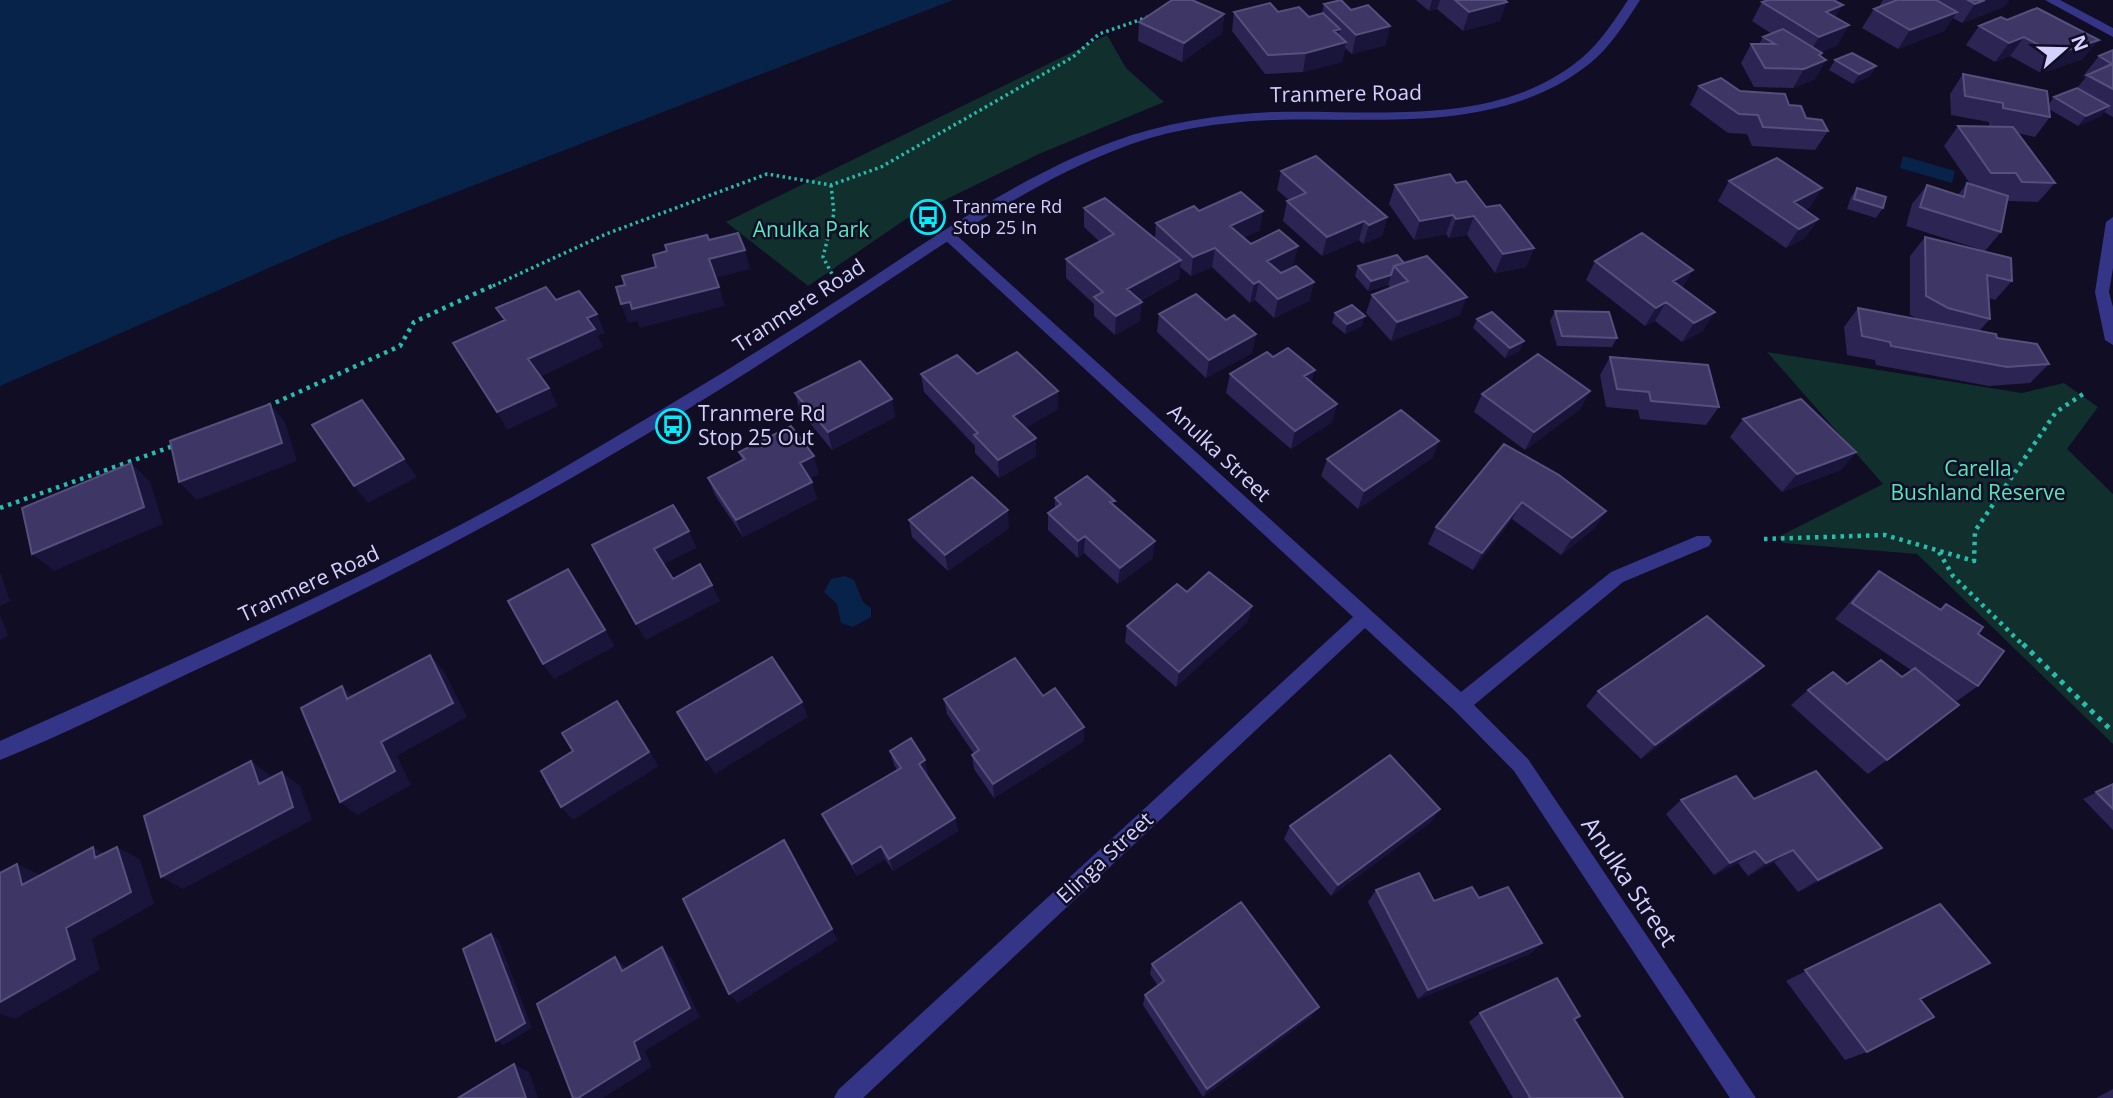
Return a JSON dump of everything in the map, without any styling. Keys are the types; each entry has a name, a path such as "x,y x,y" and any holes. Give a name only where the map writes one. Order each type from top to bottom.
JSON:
{"street":[{"name":"Tranmere Road","path":"0,751 357,586 474,527 717,383 948,235 1086,158 1143,136 1216,121 1280,116 1463,111 1531,93 1581,66 1599,49 1634,0"},
{"path":"2050,0 2113,33"},
{"path":"2113,222 2102,292 2113,340"},
{"name":"Anulka Street","path":"948,235 1461,704 1521,765 1744,1098"},
{"path":"1461,704 1617,577 1703,541"},
{"name":"Elinga Street","path":"846,1098 1364,618"}],"path":[{"path":"256,412 400,346 414,322 606,234 767,174 831,185 881,167 1073,57 1099,34 1161,13"},
{"path":"831,185 834,213 823,257 833,277"},
{"path":"1764,539 1885,535 1974,561 1975,531 2056,412 2086,392"},
{"path":"0,508 183,442"},
{"path":"1938,551 1954,576 2113,732"}],"green space":[{"name":"Anulka Park","path":"1107,35 1126,68 1164,102 1039,154 906,219 808,286 726,222"},
{"name":"Carella Bushland Reserve","path":"1767,352 2022,393 2064,383 2098,407 2067,449 2113,494 2113,744 1917,554 1783,543 1778,537 1883,484"}],"water":[{"path":"0,0 953,0 335,239 0,386"},
{"path":"1903,156 1955,171 1952,183 1900,168"},
{"path":"845,576 854,580 863,602 871,608 871,617 853,627 841,623 837,604 824,592 831,579"}],"building":[{"path":"1172,0 1192,0 1224,14 1184,43 1139,22"},
{"path":"1341,0 1351,10 1368,5 1390,26 1356,35 1324,4"},
{"path":"1455,0 1505,0 1507,2 1469,12"},
{"path":"1833,0 1843,5 1826,12 1849,25 1819,37 1762,2"},
{"path":"1897,0 1936,0 1957,12 1910,30 1874,9"},
{"path":"1968,0 1985,0 1975,4"},
{"path":"1270,3 1278,12 1299,7 1309,17 1323,13 1340,29 1334,31 1346,42 1306,53 1268,55 1234,12"},
{"path":"2037,8 2099,40 2056,54 2024,37 2009,43 1979,26 2001,17 2007,20"},
{"path":"1783,29 1822,53 1819,55 1826,60 1804,69 1765,68 1751,44 1775,44 1763,37"},
{"path":"2113,50 2113,89 2087,75 2112,64 2099,56"},
{"path":"1852,53 1876,66 1859,74 1835,60"},
{"path":"1963,74 2047,91 2050,117 2003,108 2003,103 1965,96"},
{"path":"1721,78 1740,91 1785,94 1789,105 1801,106 1806,118 1822,120 1828,131 1763,127 1758,115 1739,114 1699,86"},
{"path":"2077,88 2109,106 2086,116 2054,97"},
{"path":"1958,126 2013,127 2055,183 2022,182 2016,173 1991,173"},
{"path":"1316,156 1387,217 1369,225 1364,221 1327,237 1287,201 1306,193 1281,171"},
{"path":"1777,158 1822,188 1794,202 1818,219 1799,229 1729,181"},
{"path":"1450,174 1456,183 1466,181 1486,207 1500,205 1534,248 1503,254 1474,216 1456,219 1453,215 1420,221 1395,185"},
{"path":"1967,183 2008,196 2001,232 1920,207 1927,185 1964,197"},
{"path":"1857,188 1886,197 1883,208 1854,199"},
{"path":"1241,192 1263,211 1230,226 1251,244 1279,230 1298,246 1267,261 1281,273 1296,266 1314,282 1278,299 1259,281 1254,284 1215,248 1193,257 1156,223 1194,206 1199,211"},
{"path":"1105,198 1181,260 1127,289 1142,302 1116,316 1094,297 1103,292 1066,259 1114,234 1084,208"},
{"path":"738,233 745,250 709,259 719,287 632,309 630,302 621,304 616,287 625,285 622,276 656,267 653,255 667,251 665,245 707,235 709,240"},
{"path":"1642,233 1693,270 1673,281 1715,312 1694,323 1666,302 1656,308 1595,261"},
{"path":"1925,237 2011,258 2012,281 1987,275 1990,319 1948,308 1926,296"},
{"path":"1397,255 1404,263 1394,266 1391,275 1371,281 1358,266"},
{"path":"1427,256 1467,297 1397,322 1372,295 1408,281 1394,266"},
{"path":"546,287 556,300 579,291 597,314 587,318 595,329 528,359 549,388 497,412 453,343 505,320 496,308"},
{"path":"1196,294 1226,320 1234,315 1256,334 1209,360 1159,314"},
{"path":"1352,305 1365,316 1347,324 1335,313"},
{"path":"1858,308 2037,344 2049,364 2007,367 1891,346 1890,342 1862,336"},
{"path":"1555,311 1609,312 1617,338 1562,336"},
{"path":"1492,312 1524,341 1510,348 1477,319"},
{"path":"1288,348 1315,370 1304,376 1337,404 1295,431 1230,374 1267,352 1273,357"},
{"path":"1017,352 1058,391 1013,416 1036,438 998,460 974,435 978,433 921,374 957,355 977,374"},
{"path":"1538,354 1590,391 1534,432 1482,394"},
{"path":"1610,357 1708,365 1719,407 1651,401 1649,392 1617,389"},
{"path":"860,361 892,399 828,432 795,393"},
{"path":"1801,399 1856,452 1797,474 1743,419"},
{"path":"362,400 404,459 354,486 312,425"},
{"path":"270,404 282,443 179,482 170,441"},
{"path":"1401,410 1439,441 1364,491 1327,459"},
{"path":"791,426 814,456 800,463 812,482 736,520 708,478 745,459 739,452"},
{"path":"1504,444 1559,475 1606,511 1572,538 1522,502 1482,553 1436,527"},
{"path":"131,463 144,507 32,554 22,508"},
{"path":"1087,476 1115,501 1110,502 1155,541 1120,568 1085,536 1078,541 1048,513 1061,504 1055,498"},
{"path":"972,477 1008,510 945,555 909,520"},
{"path":"673,505 689,531 654,549 673,579 700,564 712,585 636,624 592,545"},
{"path":"568,569 605,630 543,664 508,601"},
{"path":"1879,571 1941,610 1946,604 1983,627 1978,634 2004,651 1978,686 1852,603"},
{"path":"1209,572 1252,606 1179,672 1127,626 1177,584 1187,592"},
{"path":"1707,616 1764,666 1655,745 1598,691"},
{"path":"430,655 453,703 381,742 395,771 340,802 301,708 342,686 347,699"},
{"path":"772,657 802,702 706,760 677,712"},
{"path":"1015,658 1043,696 1055,688 1084,727 993,784 972,755 979,750 944,699"},
{"path":"1881,660 1902,677 1915,668 1959,705 1887,760 1808,690 1833,672 1847,684"},
{"path":"617,701 649,752 561,807 541,771 573,751 562,733"},
{"path":"911,738 925,760 919,764 955,818 889,859 881,846 852,864 822,814 901,768 890,751"},
{"path":"1390,755 1440,809 1338,885 1290,826"},
{"path":"251,761 259,784 282,772 293,807 161,877 144,816"},
{"path":"1816,771 1882,848 1818,880 1793,850 1766,863 1755,851 1730,863 1681,800 1736,776 1754,799"},
{"path":"2113,784 2113,809 2096,792"},
{"path":"784,840 832,929 729,994 683,899"},
{"path":"93,847 95,858 117,847 131,892 66,928 75,959 0,1002 0,873 17,864 22,885"},
{"path":"1419,873 1434,901 1472,887 1479,898 1508,887 1542,943 1428,990 1376,890"},
{"path":"1241,902 1319,1007 1207,1089 1145,995 1164,981 1152,964"},
{"path":"1940,904 1990,963 1920,999 1934,1017 1867,1052 1805,970"},
{"path":"491,934 525,1023 496,1041 463,949"},
{"path":"662,947 690,1008 634,1042 640,1059 578,1098 573,1098 537,1004 615,957 622,971"},
{"path":"1557,978 1580,1016 1574,1019 1623,1098 1529,1098 1480,1013"},
{"path":"514,1064 526,1098 458,1098"}],"place":[{"name":"Tranmere Rd Stop 25 In","path":"928,217"},
{"name":"Tranmere Rd Stop 25 Out","path":"673,426"}]}
